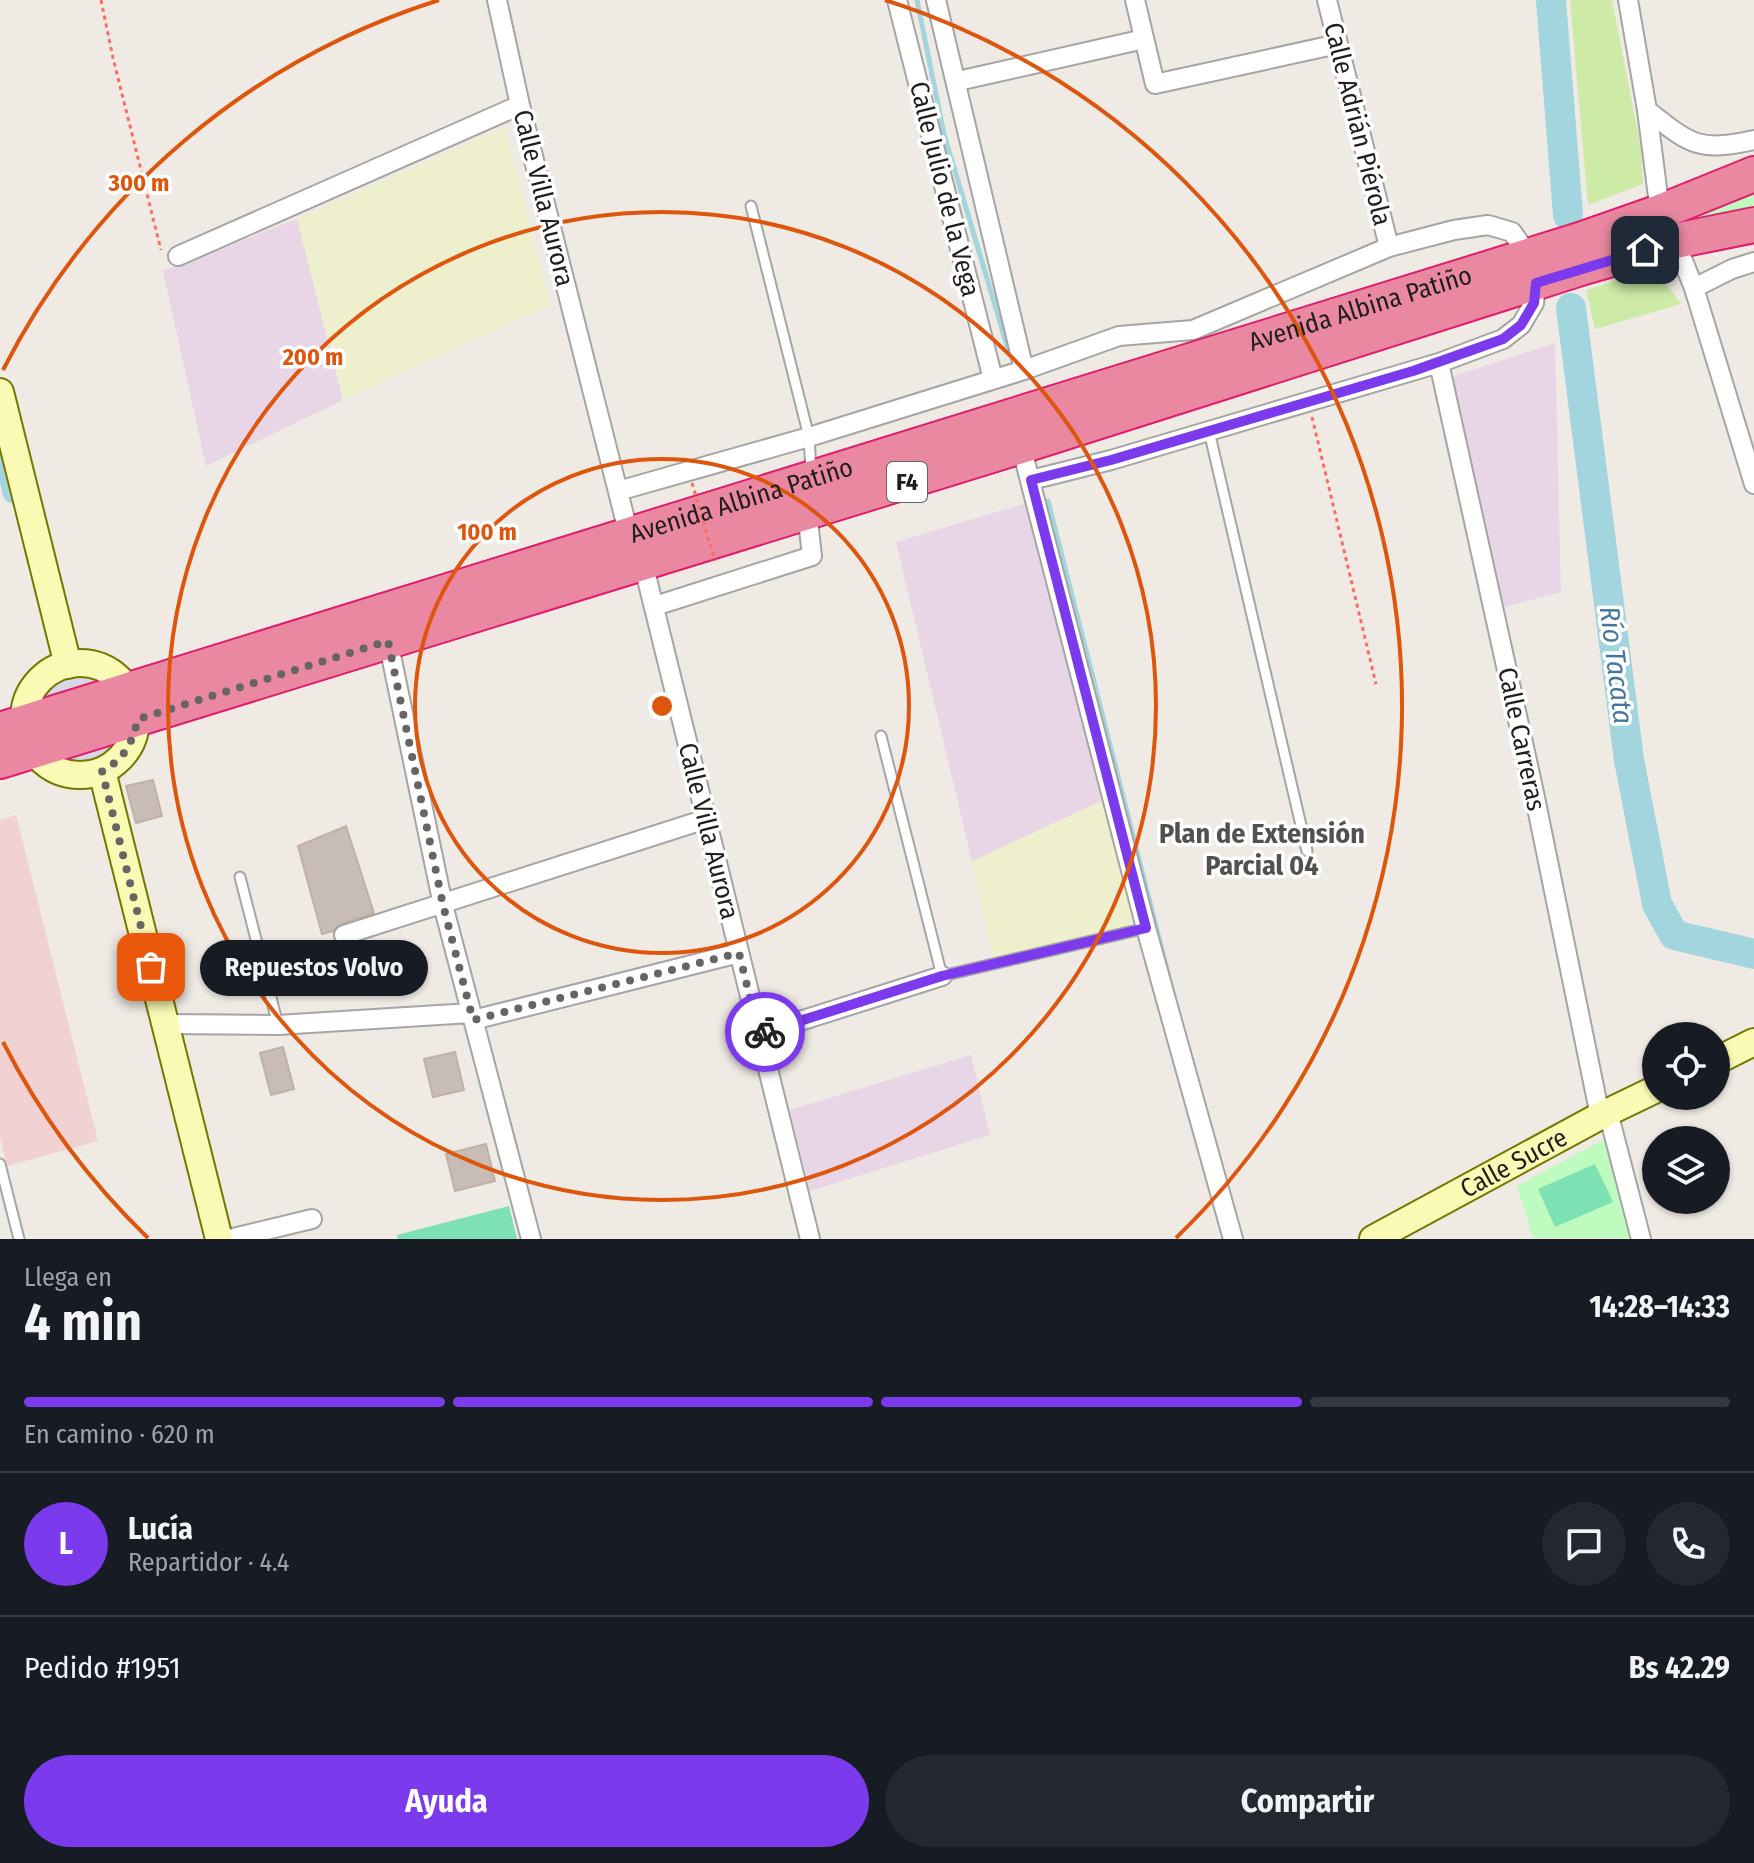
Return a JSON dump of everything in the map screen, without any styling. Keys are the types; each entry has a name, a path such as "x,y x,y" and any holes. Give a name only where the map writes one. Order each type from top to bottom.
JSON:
{"highway":[{"name":"Avenida Albina Patiño","path":"133,704 636,549 807,512 1021,446 1667,226 1754,174"},
{"name":"Avenida Albina Patiño","path":"1667,226 1754,225"},
{"name":"Avenida Albina Patiño","path":"0,761 19,734 388,641 636,549 812,478 1532,270"}],"main road":[{"path":"0,392 68,665"},
{"path":"81,663 99,666 115,675 133,704 134,735 125,754 94,774 56,770 19,734 27,701 37,683 52,671 68,665 81,663"},
{"path":"94,774 165,1024 219,1239"},
{"path":"94,774 203,1239"},
{"path":"1730,1054 1754,1042"},
{"name":"Calle Sucre","path":"1373,1239 1642,1096"}],"street":[{"name":"Calle Villa Aurora","path":"497,0 520,105 618,491 655,606 810,1239"},
{"name":"Calle Julio de la Vega","path":"897,0 993,379"},
{"name":"Calle Julio de la Vega","path":"936,0 958,81 1024,370"},
{"path":"1135,0 1155,84 1338,44"},
{"name":"Calle Adrián Piérola","path":"1327,0 1389,247"},
{"path":"1628,0 1667,226 1694,288 1754,484"},
{"path":"958,81 1144,39"},
{"path":"178,256 520,105"},
{"path":"1647,110 1692,143 1714,147 1754,140"},
{"path":"618,491 809,437 1024,370 1119,336 1193,330 1389,247 1454,230 1488,225 1512,232 1532,270 1534,303 1521,325 1503,339 1439,363 1309,402 1031,480"},
{"path":"1694,288 1754,262"},
{"name":"Calle Carreras","path":"1439,363 1604,1114 1641,1239"},
{"path":"1021,446 1146,928 1233,1239"},
{"path":"655,606 812,556 807,512"},
{"path":"388,641 443,905 531,1239"},
{"path":"344,935 706,819"},
{"path":"165,1024 278,1025 472,1017 739,953"},
{"path":"759,1034 942,976"},
{"path":"229,1239 312,1219"}],"lane":[{"path":"751,206 809,437 812,478"},
{"path":"1209,431 1307,851"},
{"path":"881,736 942,976 1146,928"},
{"path":"240,877 278,1025"},
{"path":"0,1164 19,1239"}],"path":[{"path":"101,0 163,259 178,256"},
{"path":"1309,402 1376,684"},
{"path":"692,483 715,561"}],"shaded area":[{"path":"297,219 343,400 206,466 163,271"},
{"path":"1555,343 1561,592 1504,607 1450,377"},
{"path":"1027,503 1104,800 972,861 896,542"},
{"path":"76,671 106,678 35,701 48,684"},
{"path":"124,739 112,755 95,765 74,767 55,761"},
{"path":"16,815 98,1141 7,1166 0,1137 0,820"},
{"path":"971,1055 990,1135 810,1191 790,1110"}],"green space":[{"path":"1570,0 1612,0 1641,149 1643,184 1588,205"},
{"path":"505,127 550,305 343,400 297,219"},
{"path":"1754,191 1754,212 1666,226"},
{"path":"1637,274 1663,283 1681,304 1595,329 1586,290"},
{"path":"1104,800 1134,912 1130,925 993,957 972,861"},
{"path":"1605,1139 1633,1238 1533,1238 1517,1186"},
{"path":"1595,1164 1613,1202 1555,1227 1538,1189"},
{"path":"509,1206 517,1239 398,1239 397,1235"}],"building":[{"path":"153,780 162,816 136,823 126,786"},
{"path":"346,826 374,913 340,924 333,931 322,934 298,846"},
{"path":"283,1047 294,1089 271,1095 260,1053"},
{"path":"455,1052 464,1090 433,1097 424,1059"},
{"path":"486,1144 495,1181 455,1191 446,1154"}],"waterway":[{"path":"917,0 944,134 1008,349"},
{"name":"Río Tacata","path":"1551,0 1568,215"},
{"name":"Río Tacata","path":"1571,308 1629,760 1657,904 1674,935 1754,954"},
{"path":"0,446 12,494"},
{"path":"1048,501 1174,997"}],"way so far":[{"path":"151,967 102,771 125,754 138,719 388,641 443,905 473,1020 739,953 759,1034 765,1032"}],"place":[{"name":"Repuestos Volvo","path":"151,967"}],"district":[{"name":"Plan de Extensión Parcial 04","path":"1262,849"}],"route":[{"path":"765,1032 942,976 1146,928 1031,480 1111,460 1439,363 1503,339 1521,325 1534,303 1536,283 1645,250"}]}
